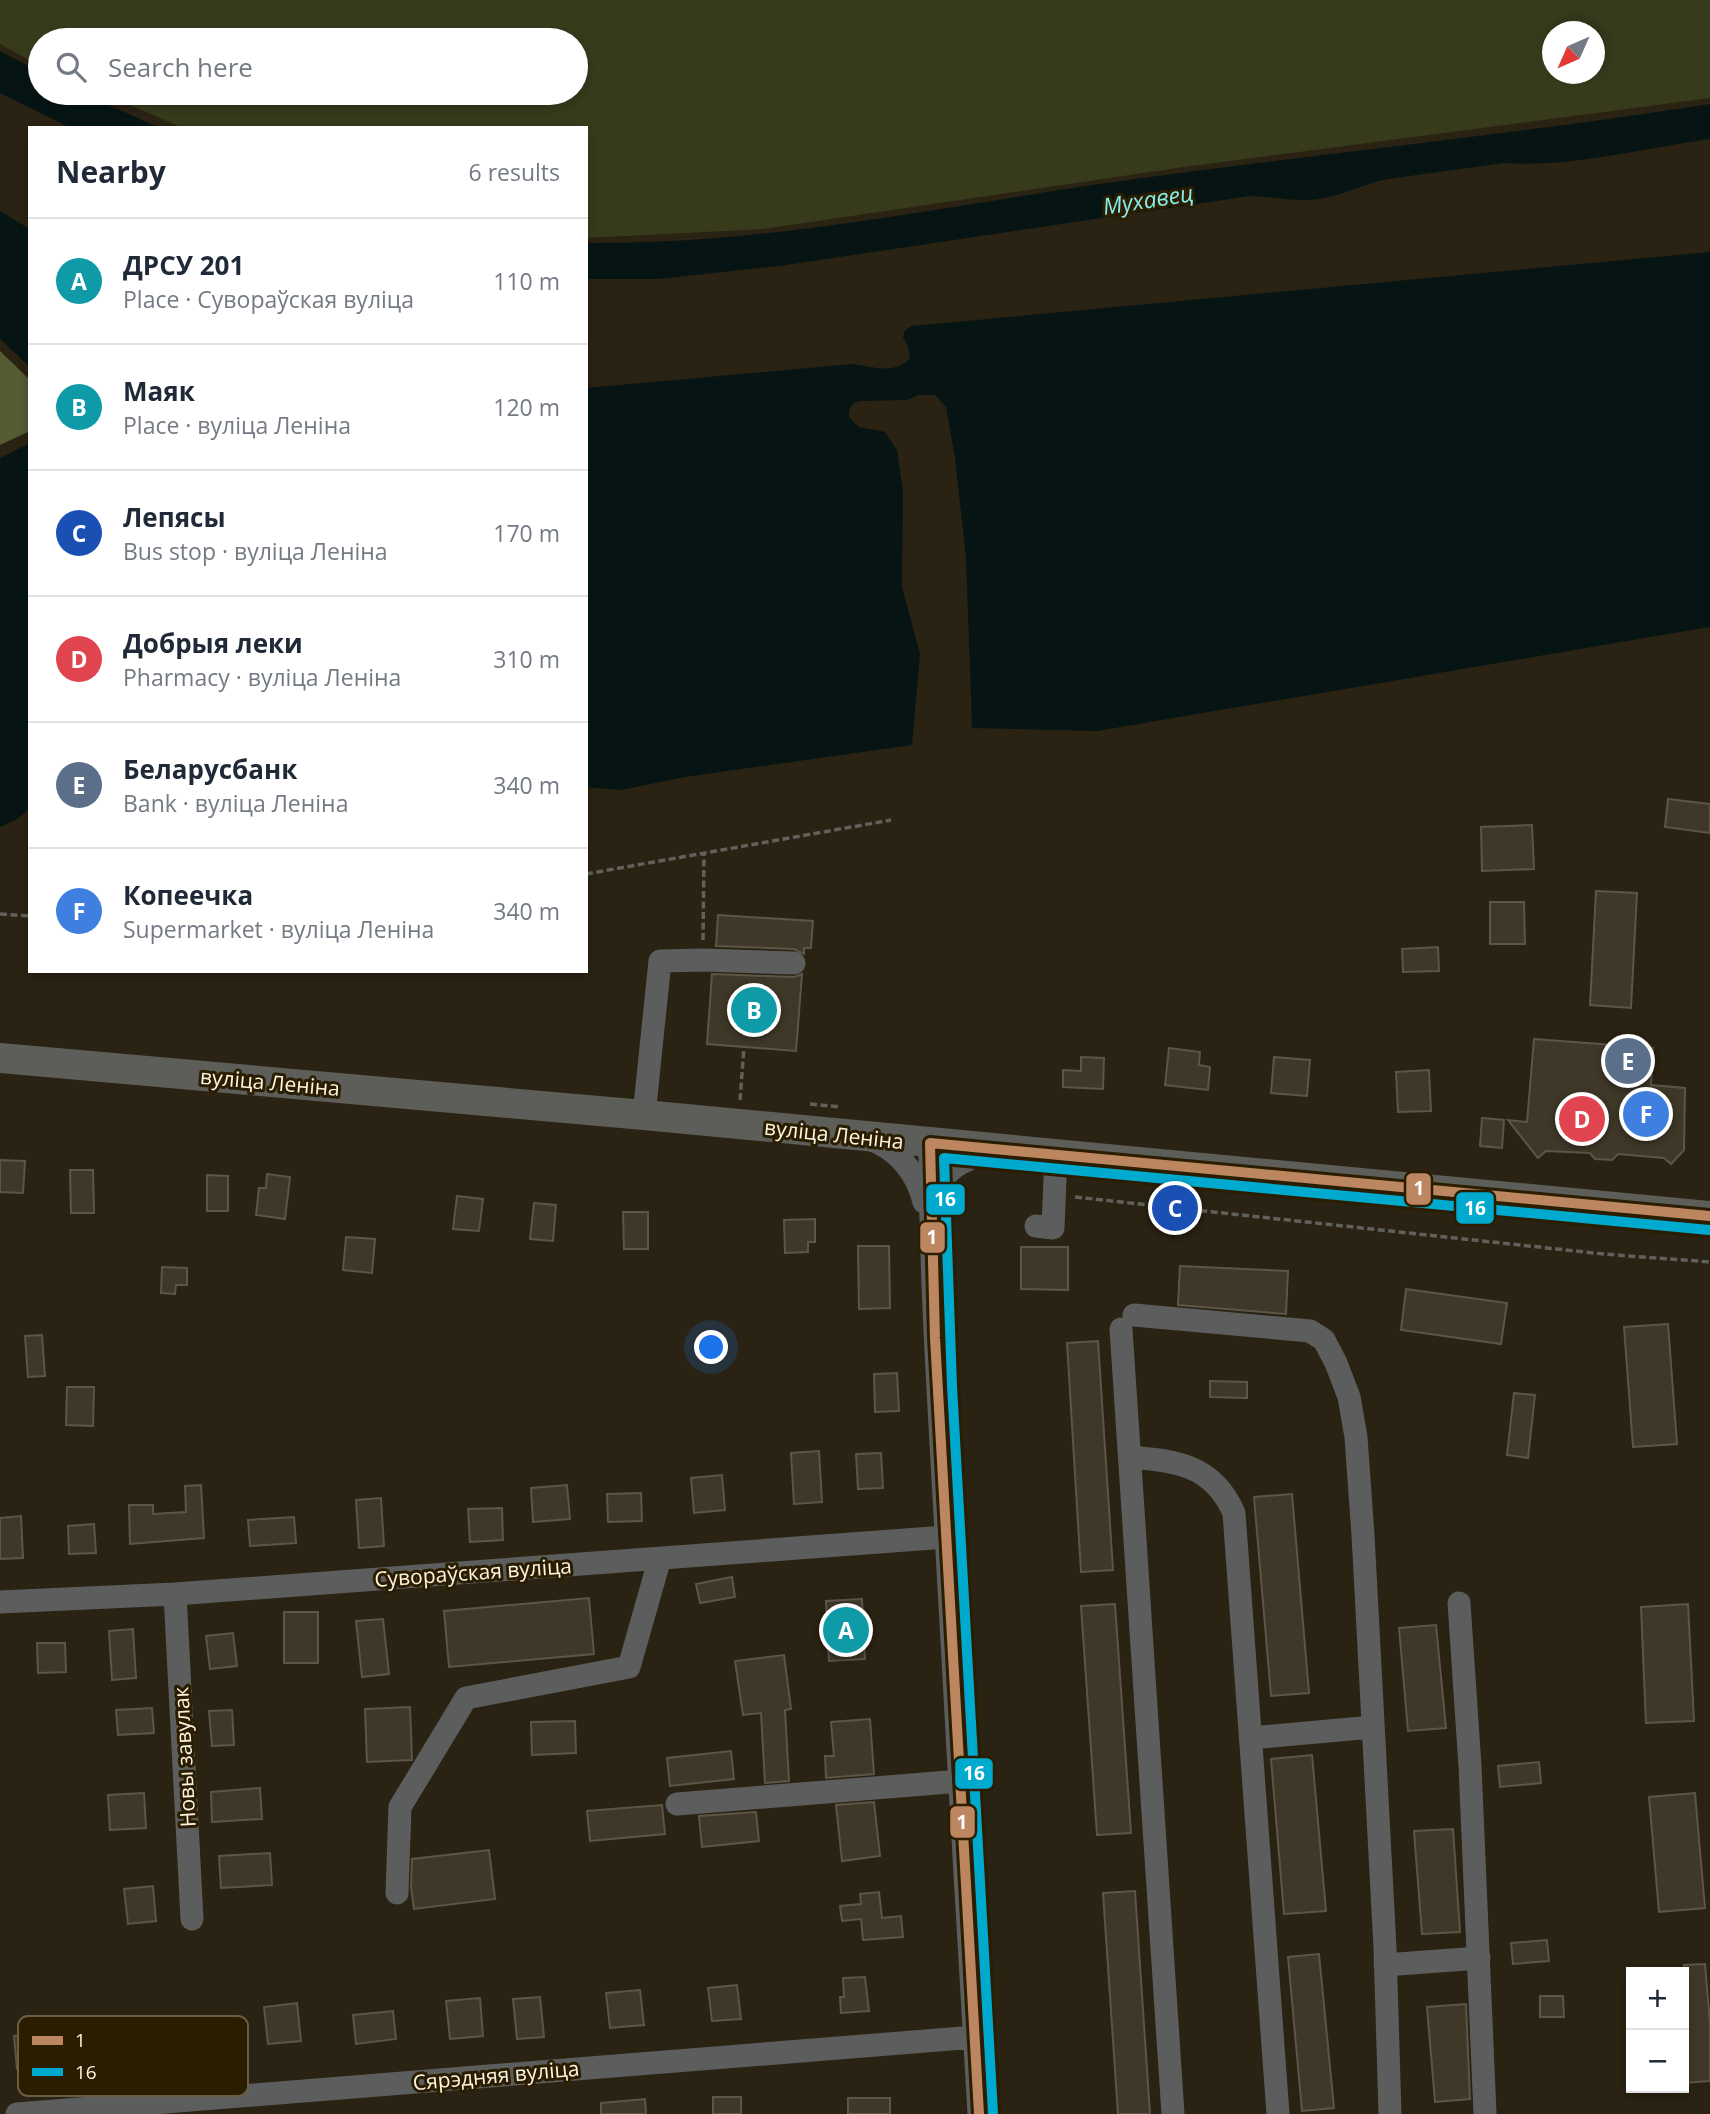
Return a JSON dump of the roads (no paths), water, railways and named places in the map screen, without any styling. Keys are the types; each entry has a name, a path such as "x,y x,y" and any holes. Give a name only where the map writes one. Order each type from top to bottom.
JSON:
{"main road":[{"name":"вуліца Леніна","path":"0,1058 644,1115 1710,1216"}],"street":[{"path":"644,1115 660,961 794,963"},
{"path":"858,1136 875,1141 911,1170 921,1189 930,1222"},
{"path":"930,1143 930,1222 950,1638 961,1781 979,2114"},
{"path":"930,1222 935,1194 944,1175 965,1159 995,1149"},
{"path":"1036,1226 1053,1228 1056,1154"},
{"path":"1173,2114 1130,1457 1128,1322 1310,1331 1324,1340 1349,1397 1356,1437 1373,1727 1390,2114"},
{"path":"1130,1457 1162,1460 1195,1469 1215,1482 1227,1496 1234,1513 1278,2114"},
{"name":"Сувораўская вуліца","path":"0,1602 175,1594 946,1537"},
{"path":"397,1893 400,1807 467,1698 629,1667 660,1558"},
{"name":"Новы завулак","path":"175,1594 192,1919"},
{"path":"1458,1603 1470,1766 1485,2114"},
{"path":"1251,1738 1373,1727"},
{"path":"677,1804 961,1781"},
{"path":"1385,1965 1479,1958"},
{"name":"Сярэдняя вуліца","path":"248,2095 975,2036"},
{"name":"Сярэдняя вуліца","path":"17,2114 238,2096"}],"water":[{"path":"0,51 28,66 28,105 109,105 156,126 67,126 0,93"},
{"name":"Мухавец","path":"1710,104 1710,139 1607,156 1554,163 1504,163 1388,179 1319,199 1250,196 786,265 658,279 588,279 588,243 651,242 780,232 1100,184"},
{"path":"0,211 28,228 28,365 0,339"},
{"path":"1710,252 1710,627 1097,731 972,728 966,558 955,458 946,407 935,395 919,395 907,400 860,401 851,406 849,417 859,427 885,432 897,450 903,492 902,587 920,654 912,745 685,777 621,790 588,787 588,388 853,364 876,368 898,367 910,358 903,337 905,330 912,326"},
{"path":"28,444 28,810 16,820 0,827 0,458"}],"place":[{"name":"Маяк","path":"754,1010"},
{"name":"Беларусбанк","path":"1628,1061"},
{"name":"Копеечка","path":"1646,1114"},
{"name":"Добрыя леки","path":"1582,1119"},
{"name":"Лепясы","path":"1175,1208"},
{"name":"ДРСУ 201","path":"846,1630"}]}
